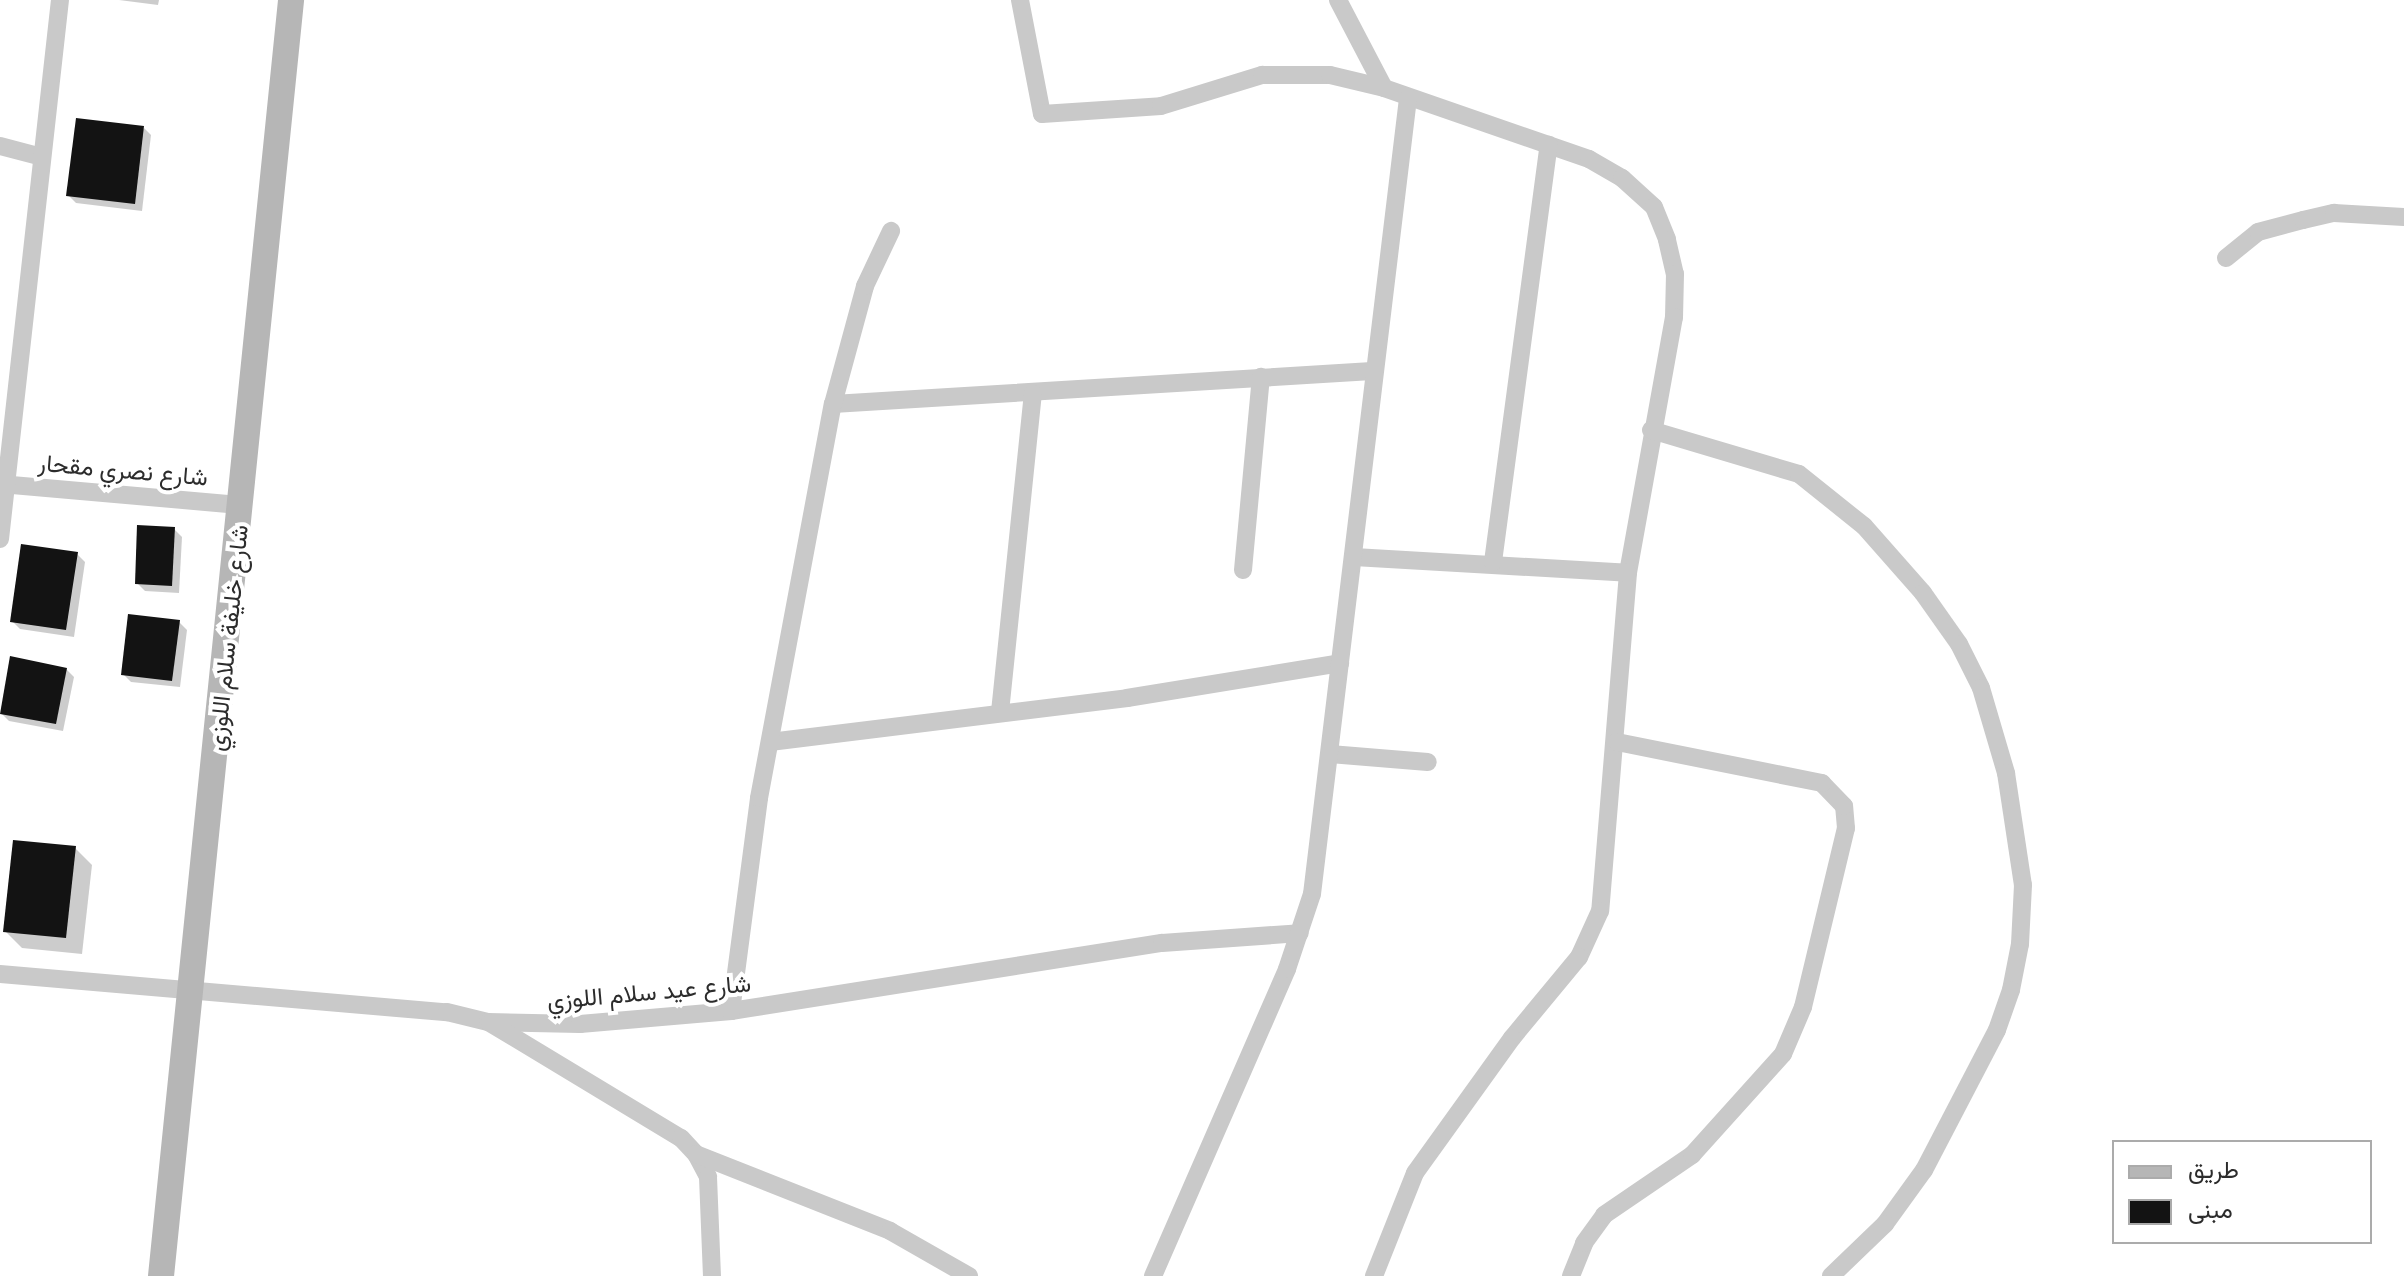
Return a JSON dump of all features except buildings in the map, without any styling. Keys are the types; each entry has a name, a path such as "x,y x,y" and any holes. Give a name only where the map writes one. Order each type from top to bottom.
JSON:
{"street":[{"path":"0,539 2,484 60,0"},
{"name":"شارع خليفة سلام اللوزي","path":"161,1276 242,505 291,0"},
{"path":"1020,0 1042,114 1161,106 1287,73 1330,75 1384,88 1549,145 1622,178 1654,207 1667,240 1675,274 1674,317 1651,430 1628,573 1617,742 1594,930 1579,957 1475,1086 1415,1173 1374,1276"},
{"path":"1338,0 1384,88"},
{"path":"1153,1276 1300,933 1318,864 1372,371 1408,98"},
{"path":"1493,562 1549,145"},
{"path":"0,146 42,157"},
{"path":"2226,258 2258,232 2303,220 2334,213 2404,217"},
{"path":"731,1011 740,917 833,404 865,286 891,231"},
{"path":"833,404 1372,371"},
{"path":"1243,570 1261,377"},
{"path":"1000,712 1033,394"},
{"path":"1651,430 1799,474 1864,526 1915,583 1959,644 1981,688 2006,773 2023,885 2020,944 2006,1003 1924,1170 1885,1224 1831,1276"},
{"name":"شارع نصري مقحار","path":"2,484 242,505"},
{"path":"1354,557 1493,562 1628,573"},
{"path":"770,742 1340,663"},
{"path":"1571,1276 1584,1243 1604,1215 1692,1155 1783,1054 1803,1007 1846,828 1844,806 1822,783 1617,742"},
{"path":"1330,754 1428,762"},
{"name":"شارع عيد سلام اللوزي","path":"0,974 447,1012 488,1022 628,1022 731,1011 1162,943 1300,933"},
{"path":"488,1022 681,1138 696,1154 708,1177 712,1276"},
{"path":"696,1154 890,1231 960,1274"}]}
